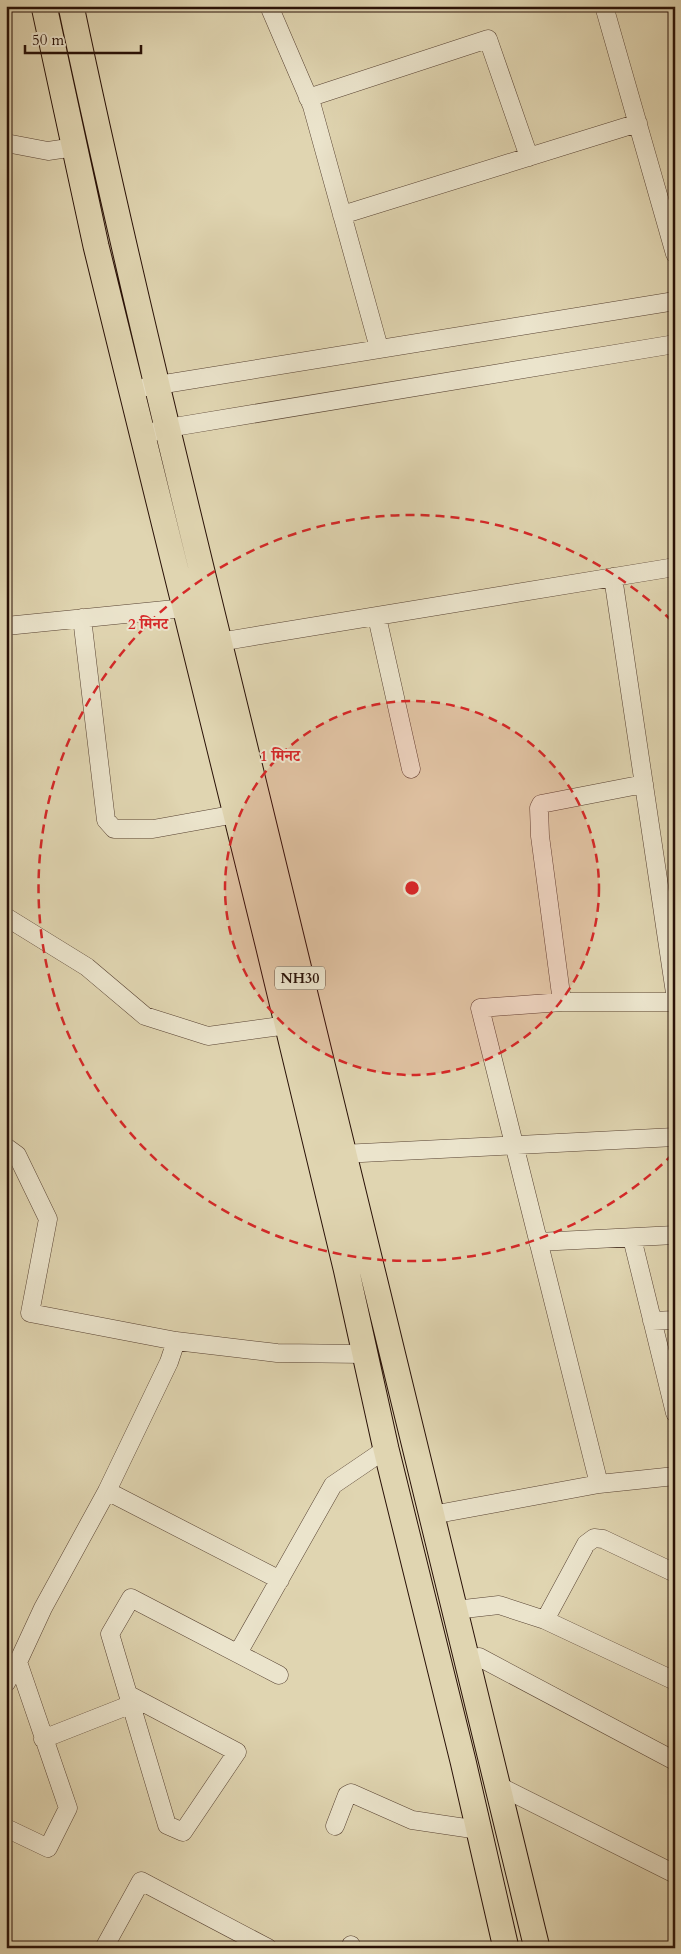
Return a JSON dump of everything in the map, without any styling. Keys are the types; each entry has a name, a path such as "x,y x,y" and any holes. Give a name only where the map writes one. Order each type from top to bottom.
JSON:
{"highway":[{"name":"NH30","path":"44,6 96,246 288,1025 386,1449 506,1948"},
{"name":"NH30","path":"71,6 93,110 157,385 342,1154 537,1948"}],"street":[{"path":"269,6 308,98 379,348"},
{"path":"604,6 675,254"},
{"path":"308,98 488,39 529,157"},
{"path":"342,215 638,123"},
{"path":"6,143 48,151 74,147"},
{"path":"131,391 379,348 675,301"},
{"path":"142,434 168,428 675,344"},
{"path":"219,642 675,567"},
{"path":"613,577 675,993"},
{"path":"6,626 185,608"},
{"path":"377,617 411,769"},
{"path":"82,618 106,820 114,829 153,829 236,814"},
{"path":"562,1002 538,808 541,804 556,800 644,784"},
{"path":"6,917 87,967 145,1016 208,1036 288,1025"},
{"path":"599,1484 480,1008 562,1002 675,1002"},
{"path":"342,1154 675,1137"},
{"path":"6,1147 17,1155 48,1219 30,1314 176,1341 277,1353 365,1354"},
{"path":"538,1242 675,1235"},
{"path":"632,1238 675,1413"},
{"path":"652,1321 675,1320"},
{"path":"6,1683 43,1608 107,1490 169,1362 176,1341"},
{"path":"238,1653 333,1485 386,1449"},
{"path":"432,1515 599,1484 675,1476"},
{"path":"107,1490 280,1580"},
{"path":"546,1620 586,1544 594,1538 603,1539 675,1573"},
{"path":"131,1700 237,1752 183,1832 167,1825 110,1634 131,1598 279,1675"},
{"path":"455,1610 499,1605 546,1620 675,1681"},
{"path":"467,1660 479,1657 675,1761"},
{"path":"6,1828 48,1848 68,1808 18,1662"},
{"path":"43,1739 131,1700"},
{"path":"497,1785 675,1874"},
{"path":"335,1826 347,1795 351,1793 412,1820 479,1830"},
{"path":"104,1948 141,1881 268,1948"}]}
